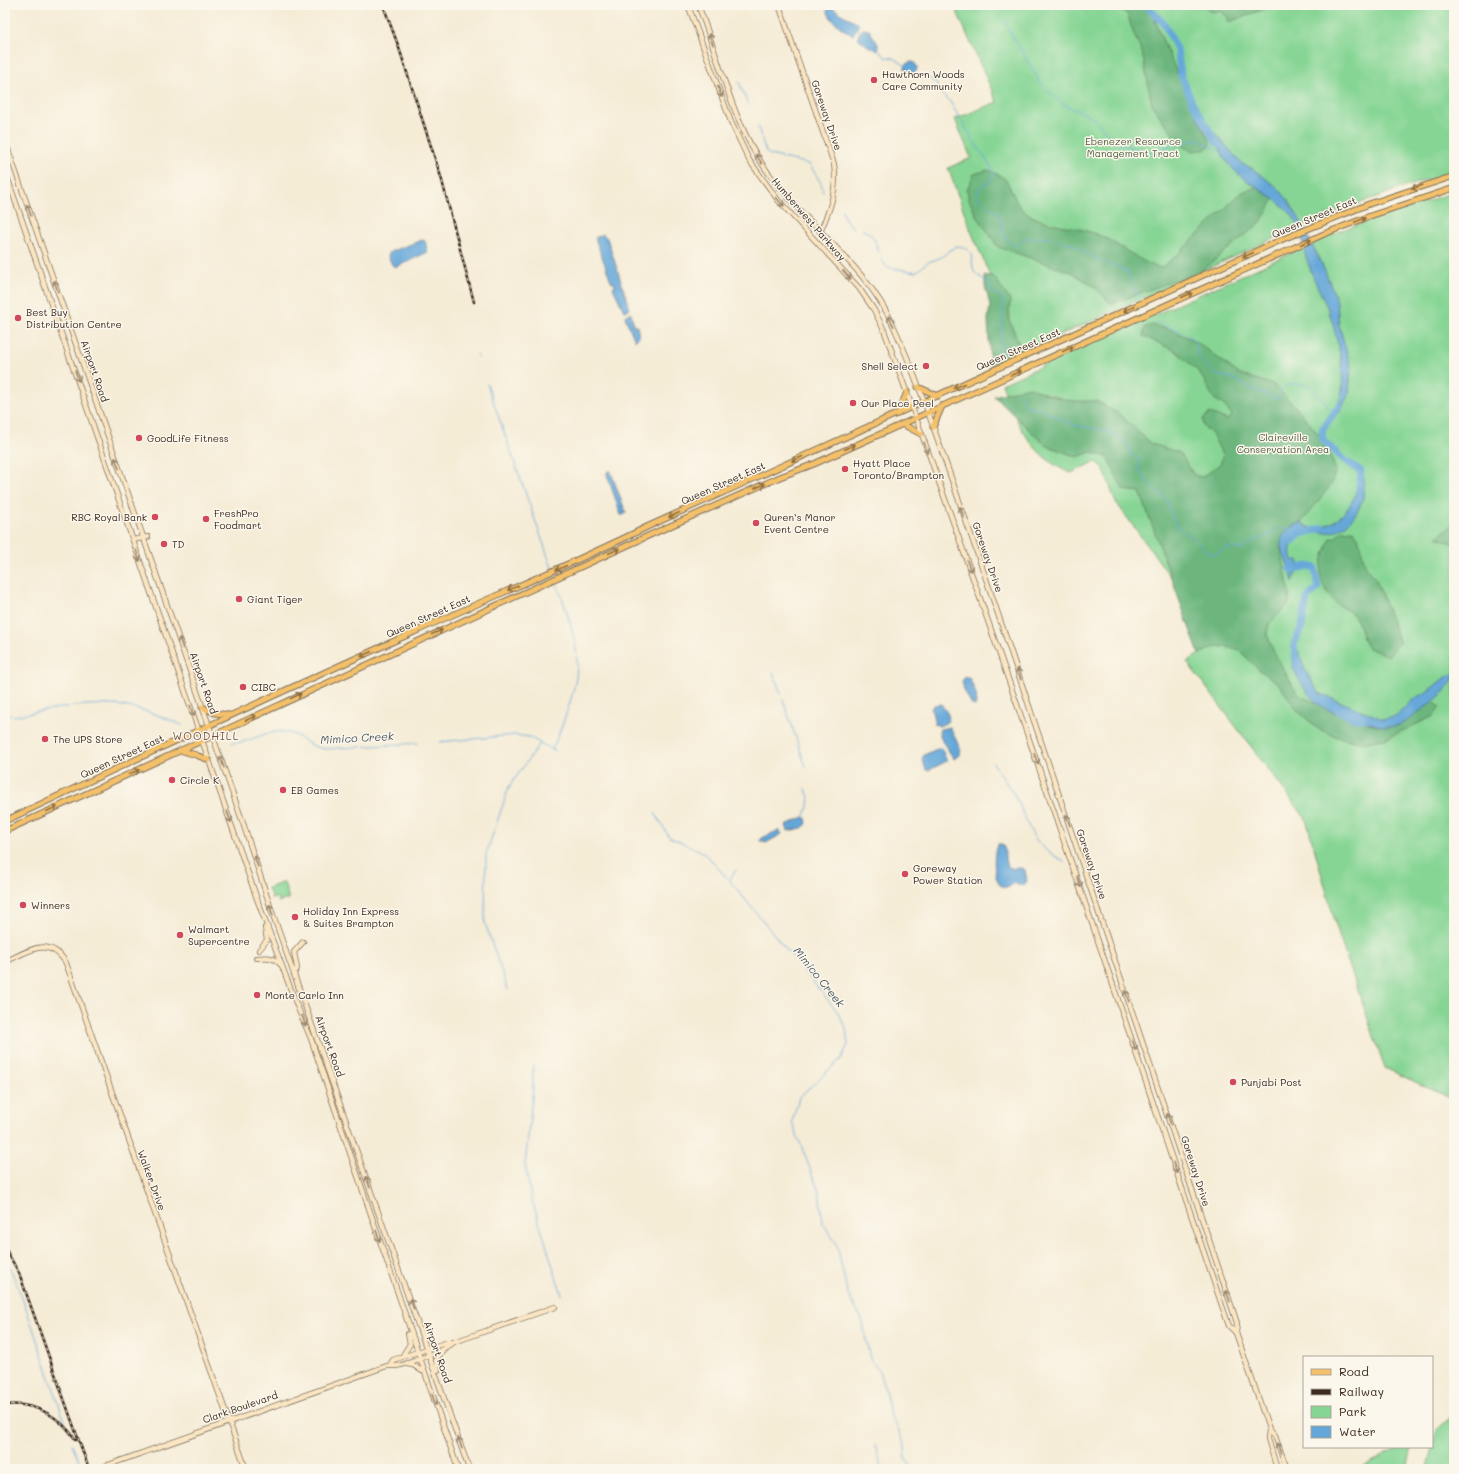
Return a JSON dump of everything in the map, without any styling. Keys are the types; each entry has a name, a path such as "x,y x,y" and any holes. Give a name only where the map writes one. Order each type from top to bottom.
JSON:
{"main road":[{"name":"Humberwest Parkway","path":"688,5 731,122 748,160 778,200 859,288 874,310 884,330 916,418"},
{"name":"Humberwest Parkway","path":"698,5 736,111 751,145 766,171 866,282 886,310 924,402"},
{"name":"Goreway Drive","path":"779,5 834,164 835,182 831,209 820,232"},
{"name":"Airport Road","path":"5,141 146,537 202,707 294,974 469,1469"},
{"name":"Airport Road","path":"5,171 198,730 284,972 312,1044 458,1469"},
{"name":"Queen Street East","path":"5,821 230,715 576,561 649,526 1283,239 1388,197 1454,176"},
{"name":"Queen Street East","path":"5,831 548,582 1324,234 1370,216 1454,188"},
{"path":"918,387 938,396"},
{"path":"898,414 907,392"},
{"name":"Goreway Drive","path":"924,402 1160,1091 1237,1323 1236,1333 1269,1429 1275,1436 1286,1469"},
{"path":"933,427 942,406"},
{"name":"Goreway Drive","path":"916,418 1078,881 1229,1326 1236,1333"},
{"path":"902,424 921,434"},
{"path":"133,540 146,537"},
{"path":"328,682 330,678 340,672 341,665"},
{"path":"202,707 215,713 230,715"},
{"path":"180,750 196,754 209,760"},
{"path":"259,950 267,940 264,925 265,919"},
{"path":"294,974 297,968 294,952 303,942"},
{"name":"Walker Drive","path":"5,962 35,948 42,947 55,950 66,963 246,1469"},
{"path":"256,958 266,957 274,959 284,972"},
{"name":"Clark Boulevard","path":"390,1365 393,1360 400,1357 454,1342 555,1307"},
{"path":"400,1357 407,1351 410,1344 406,1329 408,1326"},
{"name":"Clark Boulevard","path":"97,1469 228,1421 390,1365 395,1366 419,1358 445,1348 454,1342"},
{"path":"439,1383 440,1378 436,1360 438,1354 445,1348"},
{"path":"402,1364 413,1364 419,1368 428,1382"},
{"name":"Goreway Drive","path":"1269,1429 1268,1439 1277,1469"}],"green space":[{"name":"Ebenezer Resource Management Tract","path":"954,5 1454,5 1454,171 1393,191 1317,219 1097,319 1022,351 971,231 948,168 971,158 955,119 997,102"},
{"path":"1117,5 1146,5 1150,8 1198,119 1210,141 1211,145 1204,150 1191,151 1179,143 1152,105 1142,52 1134,35 1128,16"},
{"path":"1203,5 1275,5 1229,22 1227,16 1220,11 1210,12"},
{"path":"988,170 1004,178 1010,186 1018,205 1021,209 1033,217 1050,223 1096,234 1145,262 1161,268 1177,255 1242,192 1257,187 1274,199 1261,222 1203,270 1111,304 1095,287 1071,272 998,247 977,216 969,200 967,190 974,174"},
{"name":"Claireville Conservation Area","path":"1454,192 1454,1100 1385,1068 1339,936 1306,819 1187,662 1199,654 1172,579 1115,501 1103,467 1095,462 1071,473 1058,467 1046,458 1027,437 1019,424 1012,411 1002,384 1342,230"},
{"path":"985,275 994,277 1010,300 1009,320 1022,351 990,365 988,319 990,305 985,286"},
{"path":"1153,325 1174,331 1197,342 1239,374 1274,385 1298,409 1326,444 1336,470 1331,485 1301,523 1293,526 1280,545 1290,595 1288,605 1269,624 1267,634 1273,650 1295,690 1302,697 1329,710 1377,726 1400,724 1433,701 1440,707 1434,716 1385,739 1362,743 1337,737 1317,728 1297,710 1277,682 1260,671 1238,649 1217,646 1199,654 1140,492 1123,490 1107,457 1091,452 1077,457 1045,445 994,396 1029,387 1049,395 1072,401 1096,401 1118,413 1152,444 1180,453 1194,475 1202,477 1220,464 1224,453 1221,452 1212,434 1204,427 1203,419 1210,413 1228,420 1232,415 1225,406 1214,399 1200,373 1176,351 1143,336 1145,327"},
{"path":"1454,524 1454,544 1437,537"},
{"path":"1353,530 1358,537 1366,568 1376,579 1400,643 1388,656 1368,648 1364,642 1359,625 1354,615 1340,606 1332,598 1322,582 1321,566 1331,538 1334,538 1342,531"},
{"path":"284,882 289,899 278,902 277,897 272,899 268,888"},
{"path":"1454,1415 1454,1469 1427,1469 1432,1448 1433,1448 1436,1429"},
{"path":"1399,1448 1412,1448 1407,1469 1358,1469"}],"water":[{"path":"831,6 841,14 859,24 853,35 832,20 827,7"},
{"path":"863,29 869,30 878,44 878,50 869,47 859,39 858,35"},
{"path":"911,62 915,64 917,68 915,72 911,74 907,72 905,68 907,64"},
{"path":"1212,130 1242,164 1253,169 1279,189 1288,200 1300,220 1325,271 1337,301 1339,325 1351,367 1349,394 1339,413 1334,413 1341,396 1342,387 1341,364 1337,339 1327,307 1310,269 1298,226 1290,213 1282,205 1234,170 1221,151 1213,136"},
{"path":"603,234 607,238 630,309 624,311 613,288 615,284 611,281 595,238"},
{"path":"422,240 425,241 428,252 396,267 392,265 388,256 390,252"},
{"path":"631,313 634,326 637,326 639,336 635,341 625,317 627,314"},
{"path":"1359,468 1362,469 1364,479 1363,497 1351,520 1338,530 1323,533 1314,531 1314,528 1334,521 1342,515 1348,507 1357,489"},
{"path":"610,470 626,513 624,515 621,515 607,475 607,472"},
{"path":"1301,523 1311,528 1301,534 1292,545 1292,560 1298,560 1299,563 1293,583 1282,550 1281,542 1283,535 1289,529"},
{"path":"1295,650 1299,652 1305,670 1319,693 1383,719 1397,715 1414,699 1454,673 1452,681 1443,693 1407,721 1393,726 1378,725 1329,710 1315,701 1304,688 1292,666"},
{"path":"965,677 970,679 976,692 977,700 975,706 972,705 964,690 962,681"},
{"path":"941,704 949,717 947,722 939,726 935,724 931,708 934,705"},
{"path":"950,727 961,750 959,755 954,759 942,741 939,732 940,729"},
{"path":"941,748 947,761 926,770 922,759 924,755"},
{"path":"804,817 806,818 807,824 802,828 788,831 786,825"},
{"path":"779,830 782,834 766,843 760,841 762,838"},
{"path":"998,844 1002,844 1004,847 1005,861 1008,866 1025,870 1027,881 1024,885 1019,885 1015,882 1007,887 1002,887 998,883 994,861"}],"waterway":[{"path":"1146,5 1165,25 1177,49 1181,75 1192,102 1217,143"},
{"path":"823,7 828,10"},
{"path":"1004,21 1041,84 1062,104 1091,116 1117,143 1147,152 1197,139 1222,152"},
{"path":"856,28 861,32"},
{"path":"878,48 885,57 894,58 906,66"},
{"path":"927,77 936,83 940,93 949,100 974,142 990,165 994,174 990,182 982,185 977,193 980,201 999,214 1004,234 1008,241 1017,247 1024,238 1048,238 1070,243 1095,258 1122,269 1129,274 1131,283 1139,298"},
{"path":"739,82 748,105"},
{"path":"758,127 766,152 770,155 809,164 821,183 823,192"},
{"path":"842,210 845,219 853,228"},
{"path":"862,230 872,235 878,252"},
{"path":"880,258 887,267 916,272 928,262 940,258 955,247 964,247 968,250 973,257 972,261 974,272 988,283 991,291 1003,298 1001,344 1003,356"},
{"path":"1156,322 1186,334 1196,342 1198,356 1216,375 1232,378 1254,390 1277,399 1283,387 1294,384 1309,385 1334,413"},
{"path":"487,384 552,568"},
{"path":"1019,394 1027,406 1040,409 1074,425 1108,431 1128,444 1130,454 1140,459 1138,467 1140,472 1154,490 1161,493 1165,498 1178,528 1194,539 1211,554 1215,554 1226,548 1243,549 1247,545 1276,532 1280,528 1289,530"},
{"path":"1339,406 1322,430 1323,440 1344,460 1361,471 1359,491"},
{"path":"1293,541 1300,534 1323,528"},
{"path":"1290,568 1292,570 1307,566 1315,568 1318,588 1307,598 1302,627 1294,644 1296,660"},
{"path":"552,750 563,724 569,704 576,677 577,665 575,641 572,628 556,581"},
{"path":"773,672 781,694"},
{"path":"783,700 806,767"},
{"name":"Mimico Creek","path":"5,713 14,716 82,705 109,705 138,709 161,716 182,725"},
{"path":"1339,711 1354,718 1365,719"},
{"name":"Mimico Creek","path":"232,743 246,741 272,732 286,732 314,746 326,749 418,743"},
{"name":"Mimico Creek","path":"439,742 515,735 529,737 555,751"},
{"path":"508,990 485,923 486,854 509,787 540,743"},
{"path":"993,763 1015,796 1037,841 1043,848 1064,861"},
{"path":"804,819 810,800 806,789"},
{"name":"Mimico Creek","path":"655,813 669,837 703,852 730,881 837,1011 846,1028 848,1045 841,1059 799,1097 792,1122 819,1192 823,1223 836,1243 848,1295 862,1319 870,1359 879,1371 885,1389 890,1415 899,1431 905,1447 906,1459 909,1464 917,1469"},
{"path":"730,880 736,870"},
{"path":"533,1066 533,1088 525,1165 531,1197 562,1295"},
{"path":"5,1262 12,1272 26,1308 65,1422"},
{"path":"72,1444 80,1463"},
{"path":"875,1445 883,1469"}],"railway":[{"path":"383,5 398,45 441,177 474,302"},
{"path":"5,1248 19,1273 89,1469"},
{"path":"5,1405 26,1406 45,1412 62,1424 76,1440"}],"place":[{"name":"Hawthorn Woods Care Community","path":"874,80"},
{"name":"Best Buy Distribution Centre","path":"18,318"},
{"name":"Shell Select","path":"926,366"},
{"name":"Our Place Peel","path":"853,403"},
{"name":"GoodLife Fitness","path":"139,438"},
{"name":"Hyatt Place Toronto/Brampton","path":"845,469"},
{"name":"RBC Royal Bank","path":"155,517"},
{"name":"FreshPro Foodmart","path":"206,519"},
{"name":"Quren’s Manor Event Centre","path":"756,523"},
{"name":"TD","path":"164,544"},
{"name":"Giant Tiger","path":"239,599"},
{"name":"CIBC","path":"243,687"},
{"name":"The UPS Store","path":"45,739"},
{"name":"Circle K","path":"172,780"},
{"name":"EB Games","path":"283,790"},
{"name":"Goreway Power Station","path":"905,874"},
{"name":"Winners","path":"23,905"},
{"name":"Holiday Inn Express & Suites Brampton","path":"295,917"},
{"name":"Walmart Supercentre","path":"180,935"},
{"name":"Monte Carlo Inn","path":"257,995"},
{"name":"Punjabi Post","path":"1233,1082"}],"district":[{"name":"WOODHILL","path":"206,736"}]}
